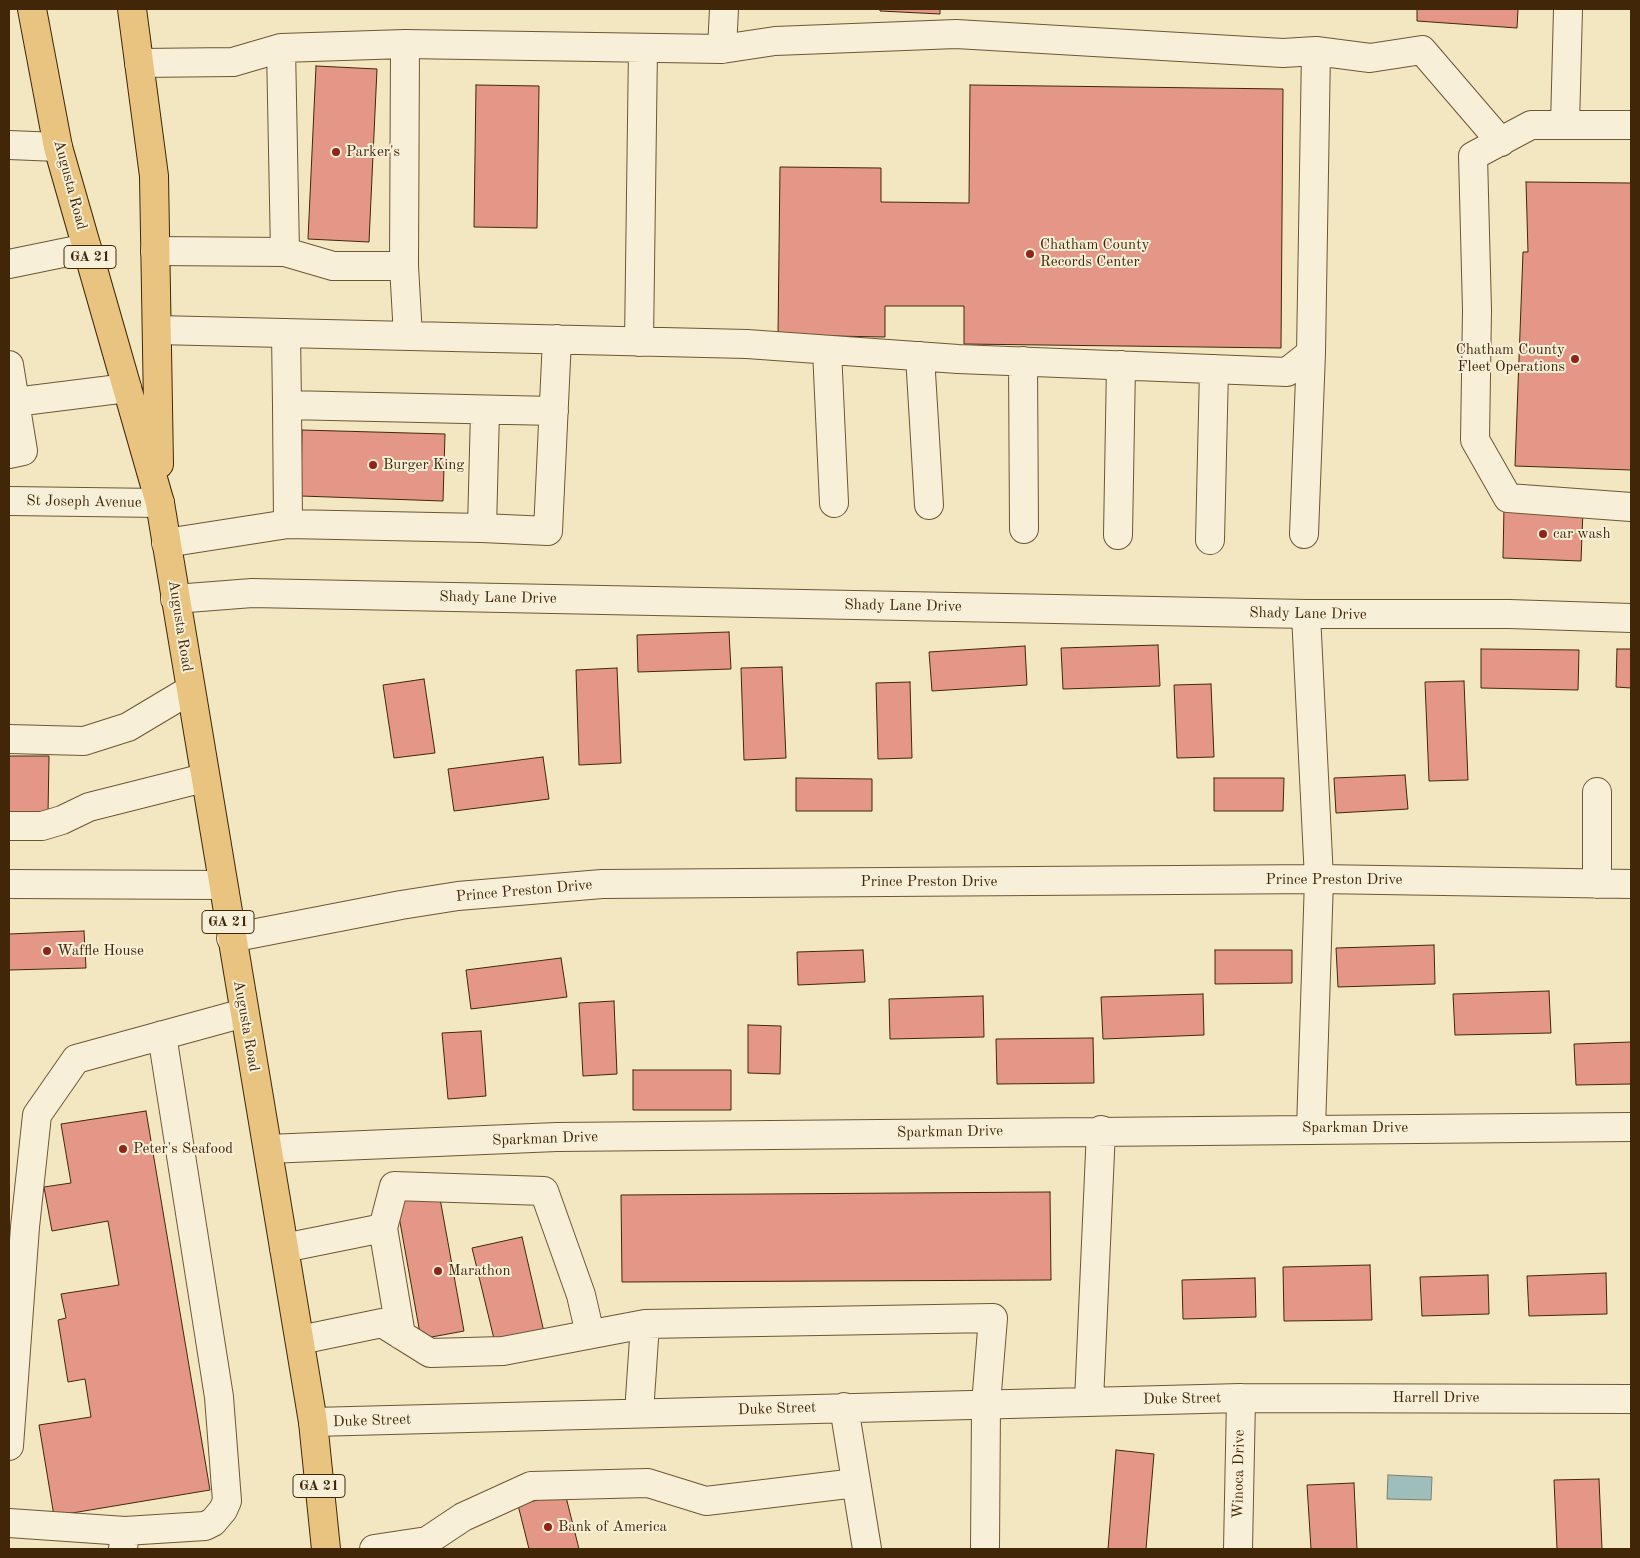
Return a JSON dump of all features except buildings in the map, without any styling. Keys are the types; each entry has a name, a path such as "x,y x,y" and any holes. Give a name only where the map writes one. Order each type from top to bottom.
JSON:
{"highway":[{"name":"Augusta Road","path":"32,9 58,147 160,503"},
{"name":"Augusta Road","path":"132,9 154,176 160,503 204,778 300,1340 313,1422 326,1549"}],"street":[{"path":"722,49 724,9"},
{"path":"1565,125 1568,9"},
{"path":"139,63 233,62 281,48 405,44 722,49 775,40 956,34 1283,53 1316,51 1370,58 1422,50 1501,142"},
{"path":"405,44 404,266 408,336"},
{"path":"281,48 286,252"},
{"path":"639,342 643,48"},
{"path":"1304,534 1316,51"},
{"path":"1631,125 1531,125 1473,156 1477,310 1475,440 1508,498 1631,507"},
{"path":"9,145 58,147"},
{"path":"9,264 87,248"},
{"path":"155,251 286,252 333,266 404,266"},
{"path":"156,330 748,344 920,356 1287,372 1310,352"},
{"path":"286,333 288,524"},
{"path":"166,543 288,524 482,528 548,532 557,339"},
{"path":"828,350 834,503"},
{"path":"920,356 929,505"},
{"path":"1023,361 1024,529"},
{"path":"1118,536 1121,365"},
{"path":"9,366 23,451 9,454"},
{"path":"1210,540 1214,369"},
{"path":"15,402 127,388"},
{"path":"287,405 485,411 554,411"},
{"path":"482,528 485,411"},
{"name":"St Joseph Avenue","path":"9,501 160,503"},
{"name":"Shady Lane Drive","path":"175,600 252,593 1306,614 1509,614 1631,618"},
{"path":"1306,614 1319,879 1311,1129"},
{"path":"9,739 84,741 128,727 190,690"},
{"path":"9,826 42,826 62,820 89,807 204,778"},
{"path":"1597,792 1597,884"},
{"name":"Prince Preston Drive","path":"231,938 449,897 524,889 592,885 1319,879 1631,884"},
{"path":"9,884 222,885"},
{"path":"9,1446 24,1236 37,1115 76,1058 244,1012"},
{"path":"9,1523 124,1540 205,1526 213,1522 223,1510 226,1501 218,1397 162,1035"},
{"name":"Sparkman Drive","path":"268,1149 557,1137 1101,1130 1631,1127"},
{"path":"1089,1401 1101,1130"},
{"path":"401,1335 383,1228 394,1186 544,1191 581,1295 590,1334"},
{"path":"284,1248 383,1228"},
{"path":"300,1340 382,1323 430,1353 503,1351 644,1324 993,1318 986,1404 985,1549"},
{"path":"640,1413 644,1324"},
{"name":"Duke Street","path":"313,1422 1241,1398"},
{"name":"Harrell Drive","path":"1241,1398 1631,1399"},
{"name":"Winoca Drive","path":"1238,1549 1241,1398"},
{"path":"844,1408 867,1549"},
{"path":"374,1549 427,1542 462,1516 532,1486 648,1483 706,1501 856,1483"}],"water":[{"path":"1388,1475 1432,1477 1431,1500 1387,1499"}],"place":[{"name":"Parker's","path":"336,152"},
{"name":"Chatham County Records Center","path":"1030,254"},
{"name":"Chatham County Fleet Operations","path":"1575,359"},
{"name":"Burger King","path":"373,465"},
{"name":"car wash","path":"1543,534"},
{"name":"Waffle House","path":"47,951"},
{"name":"Peter's Seafood","path":"123,1149"},
{"name":"Marathon","path":"438,1271"},
{"name":"Bank of America","path":"548,1527"}]}
